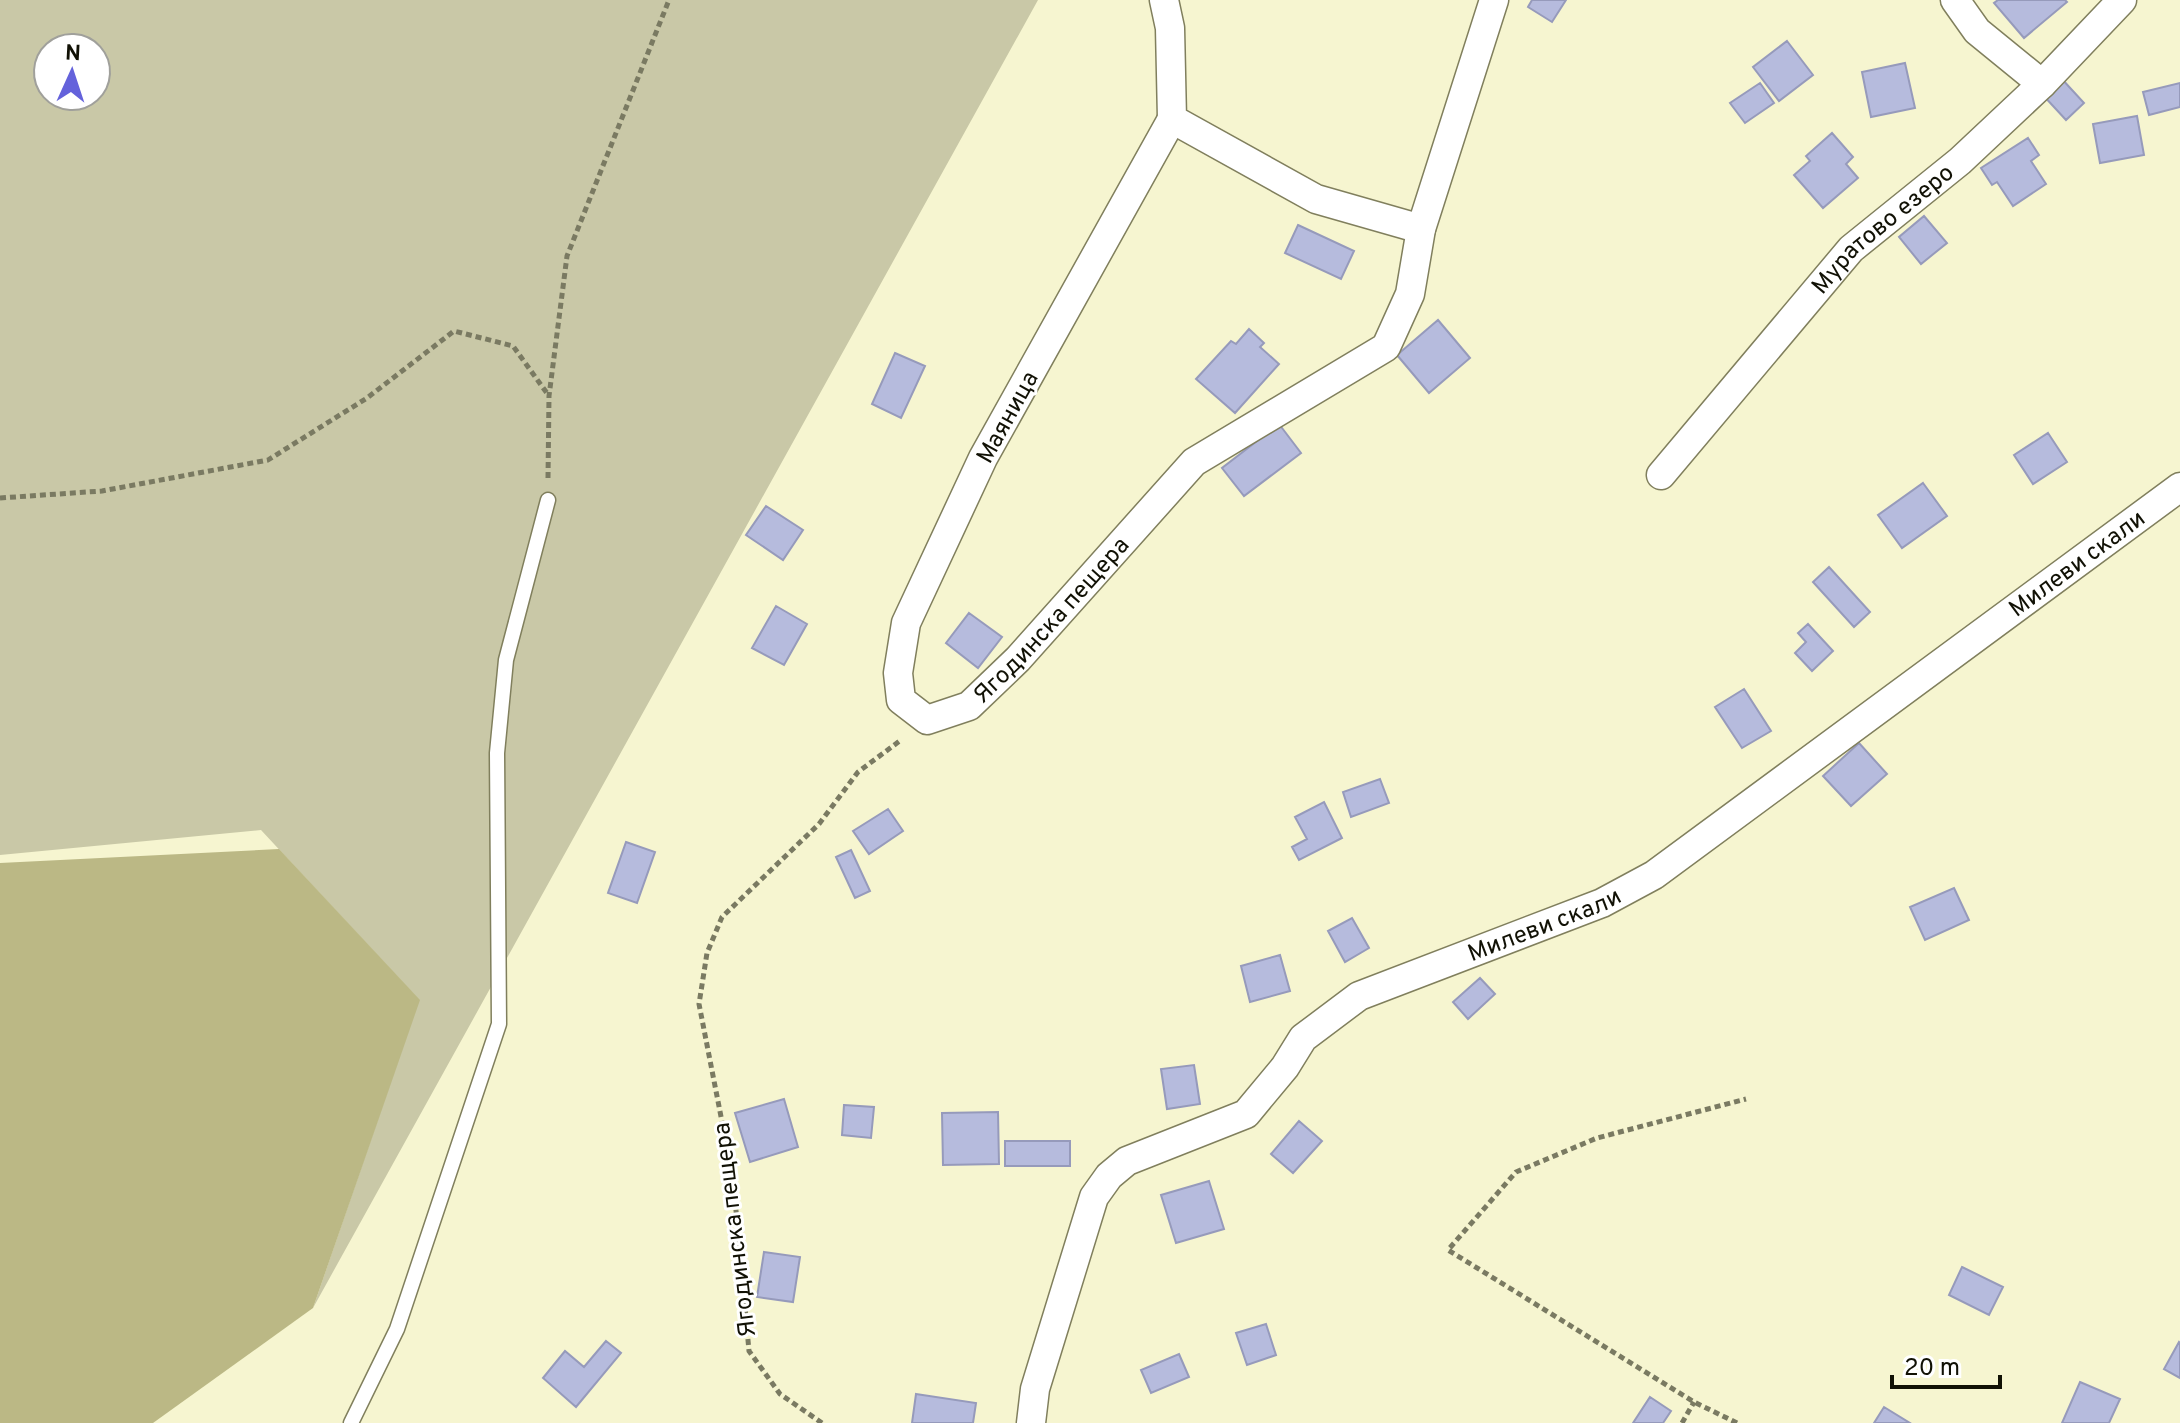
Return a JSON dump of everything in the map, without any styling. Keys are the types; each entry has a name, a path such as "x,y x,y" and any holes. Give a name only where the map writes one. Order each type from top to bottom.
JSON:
{"street":[{"path":"1164,0 1170,28 1172,119 1316,199 1421,229"},
{"path":"1481,0 1483,33"},
{"name":"Ягодинска пещера","path":"927,720 969,706 1018,659 1194,462 1386,347 1410,294 1421,229 1494,0"},
{"path":"1955,0 1977,31 2042,84"},
{"name":"Муратово езеро","path":"1661,475 1851,249 1960,161 2042,84 2122,0"},
{"name":"Маяница","path":"927,720 901,700 898,673 906,623 983,458 1172,119"},
{"name":"Милеви скали","path":"1031,1423 1035,1389 1094,1197 1109,1176 1127,1161 1246,1114 1285,1067 1303,1038 1359,996 1628,892 2180,487"}],"lane":[{"path":"351,1423 397,1329 499,1024 497,753 506,660 548,500"}],"path":[{"path":"548,500 549,396 567,256 669,0"},
{"path":"0,498 102,491 268,460 367,398 454,331 513,346 549,396"},
{"name":"Ягодинска пещера","path":"822,1423 780,1394 749,1351 733,1178 699,1004 707,953 722,917 819,824 858,772 927,720"},
{"path":"1737,1423 1694,1402 1448,1250 1516,1172 1597,1138 1746,1099"},
{"path":"1682,1423 1694,1402"}],"green space":[{"path":"0,0 1038,0 313,1308 419,1000 261,830 0,855"}],"shaded area":[{"path":"279,849 420,1000 313,1308 153,1423 0,1423 0,863"}],"building":[{"path":"1532,0 1566,0 1552,22 1528,7"},
{"path":"1998,0 2067,2 2024,38 1994,3"},
{"path":"1787,41 1813,75 1779,101 1753,67"},
{"path":"1905,63 1915,108 1871,117 1862,72"},
{"path":"2061,78 2084,103 2066,120 2042,94"},
{"path":"1760,83 1774,103 1745,123 1730,103"},
{"path":"2180,83 2180,107 2149,115 2143,92"},
{"path":"2137,116 2144,155 2100,163 2093,124"},
{"path":"1832,133 1853,157 1846,164 1858,178 1823,208 1794,175 1810,161 1806,156"},
{"path":"2028,138 2039,155 2031,161 2046,184 2013,206 1997,182 1992,185 1981,168"},
{"path":"1924,216 1947,243 1921,264 1899,237"},
{"path":"1298,225 1354,251 1341,279 1285,253"},
{"path":"1438,320 1470,358 1429,393 1397,355"},
{"path":"1249,329 1264,343 1260,347 1279,364 1235,413 1196,379 1231,341 1236,344"},
{"path":"895,353 925,366 901,418 872,404"},
{"path":"1279,424 1301,453 1244,496 1222,468"},
{"path":"2048,433 2067,462 2033,484 2014,455"},
{"path":"1923,483 1947,516 1902,548 1878,515"},
{"path":"766,506 803,530 783,560 746,535"},
{"path":"1829,567 1870,612 1854,627 1813,582"},
{"path":"776,606 807,624 784,665 752,648"},
{"path":"969,613 1002,637 978,668 946,643"},
{"path":"1808,624 1833,651 1812,671 1795,653 1806,642 1798,633"},
{"path":"1744,689 1771,731 1742,748 1715,707"},
{"path":"1859,743 1887,774 1851,806 1823,776"},
{"path":"1380,779 1389,803 1351,817 1343,792"},
{"path":"1324,802 1342,838 1299,860 1292,847 1307,839 1295,817"},
{"path":"888,809 903,831 869,854 853,831"},
{"path":"626,842 655,852 637,903 608,893"},
{"path":"851,850 870,891 855,898 836,857"},
{"path":"1954,888 1969,920 1925,940 1910,907"},
{"path":"1352,918 1369,948 1345,962 1328,931"},
{"path":"1280,955 1290,991 1250,1002 1241,966"},
{"path":"1480,978 1495,994 1468,1019 1453,1002"},
{"path":"1194,1065 1200,1104 1167,1109 1161,1069"},
{"path":"784,1099 798,1147 750,1162 735,1113"},
{"path":"844,1105 874,1107 871,1138 842,1135"},
{"path":"998,1112 999,1164 943,1165 942,1113"},
{"path":"1299,1121 1322,1141 1293,1173 1271,1154"},
{"path":"1005,1141 1070,1141 1070,1166 1005,1166"},
{"path":"1209,1181 1224,1229 1176,1243 1161,1195"},
{"path":"764,1252 800,1257 793,1302 757,1297"},
{"path":"1962,1267 2003,1287 1989,1315 1949,1295"},
{"path":"1266,1324 1276,1355 1247,1365 1236,1333"},
{"path":"606,1341 621,1353 576,1407 543,1378 565,1351 584,1367"},
{"path":"2180,1343 2180,1378 2164,1369"},
{"path":"1179,1354 1189,1377 1151,1393 1141,1370"},
{"path":"2080,1382 2120,1399 2109,1423 2062,1423"},
{"path":"916,1394 976,1403 973,1423 912,1423"},
{"path":"1650,1397 1671,1411 1663,1423 1633,1423"},
{"path":"1884,1407 1910,1423 1874,1423"}]}
